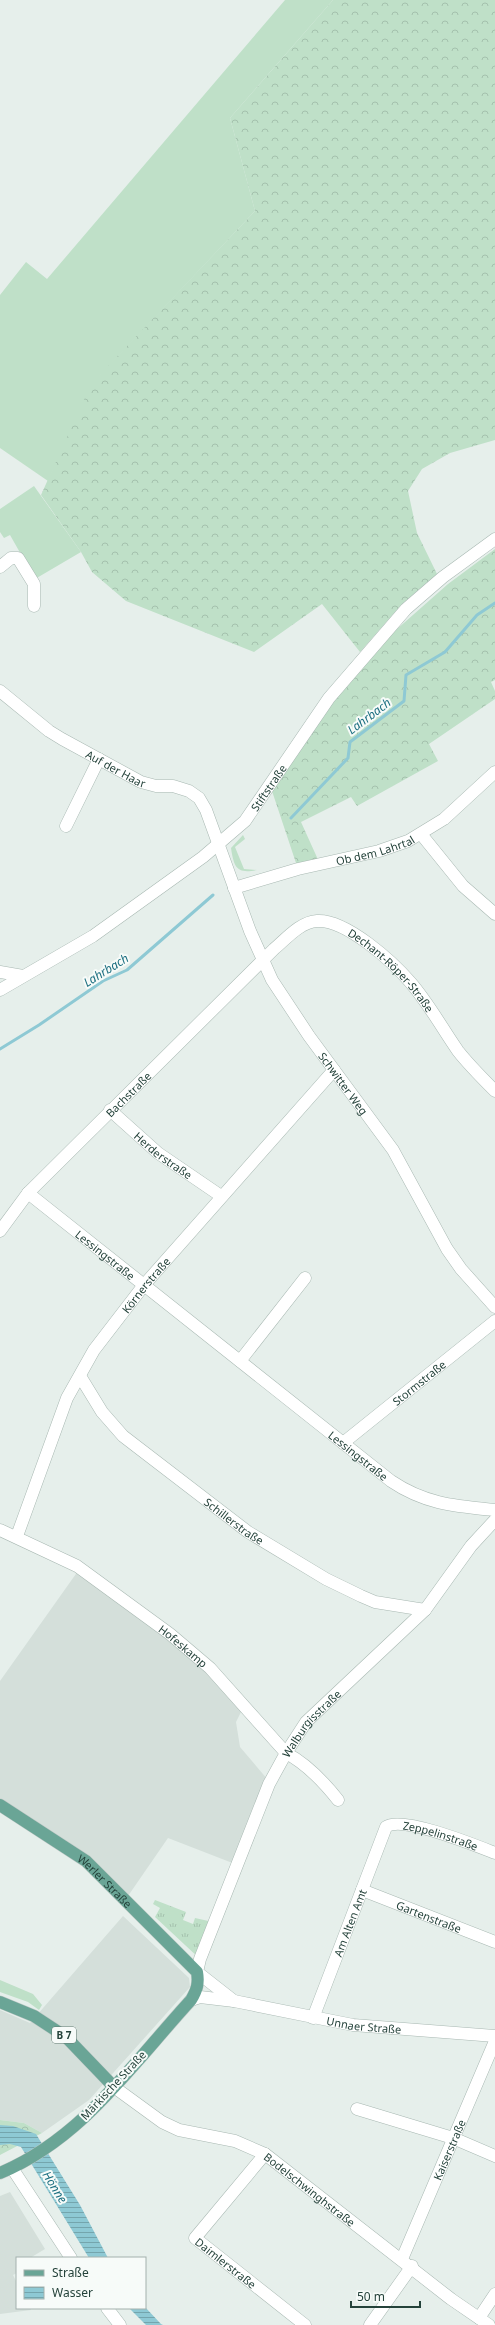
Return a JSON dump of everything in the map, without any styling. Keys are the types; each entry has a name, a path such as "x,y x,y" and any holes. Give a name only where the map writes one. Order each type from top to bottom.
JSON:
{"main road":[{"name":"Werler Straße","path":"0,1805 86,1861 197,1972"},
{"name":"Märkische Straße","path":"0,2173 16,2166 60,2139 89,2113 191,2000 197,1990 199,1980 197,1972"},
{"name":"B 7","path":"0,2002 34,2016 66,2037 114,2087"}],"street":[{"name":"Stiftstraße","path":"0,990 93,936 218,844 245,821 328,698 406,609 443,577 495,539"},
{"path":"0,567 11,558 18,558 34,584 34,606"},
{"name":"Auf der Haar","path":"0,691 49,731 141,782 182,788 194,794 203,804 218,844"},
{"path":"66,826 99,759"},
{"name":"Ob dem Lahrtal","path":"234,888 298,869 379,851 421,834 444,819 495,772"},
{"path":"421,834 464,886 495,914"},
{"name":"Schwitter Weg","path":"218,844 262,961 305,1030 393,1150 447,1249 461,1269 495,1307"},
{"name":"Dechant-Röper-Straße","path":"262,961 274,949 306,923 317,921 330,922 352,932 411,983 459,1052 495,1091"},
{"name":"Bachstraße","path":"0,1231 28,1193 110,1110 262,961"},
{"path":"0,972 23,976"},
{"name":"Körnerstraße","path":"17,1536 67,1398 94,1350 144,1285 221,1196 334,1070"},
{"name":"Herderstraße","path":"110,1110 158,1153 221,1196"},
{"name":"Lessingstraße","path":"28,1193 391,1481 417,1497 450,1506 495,1510"},
{"path":"240,1361 305,1278"},
{"name":"Stormstraße","path":"343,1443 495,1321"},
{"name":"Schillerstraße","path":"80,1376 102,1412 124,1436 248,1532 326,1580 361,1596 375,1602 425,1610"},
{"name":"Walburgisstraße","path":"197,1972 200,1959 270,1784 286,1753 306,1722 425,1610 471,1546 495,1520"},
{"name":"Hofeskamp","path":"0,1530 17,1536 77,1566 170,1634 210,1668 286,1753 298,1759 317,1776 338,1800"},
{"name":"Zeppelinstraße","path":"386,1827 393,1824 425,1829 454,1836 495,1853"},
{"name":"Am Alten Amt","path":"313,2018 386,1827"},
{"name":"Gartenstraße","path":"362,1890 495,1942"},
{"name":"Unnaer Straße","path":"197,1972 234,2001"},
{"name":"Unnaer Straße","path":"191,2000 200,1998 234,2001 313,2018 394,2030 495,2036"},
{"name":"Kaiserstraße","path":"370,2325 407,2263 453,2138 495,2041"},
{"name":"Bodelschwinghstraße","path":"114,2087 162,2122 179,2130 235,2141 265,2154 489,2325"},
{"path":"357,2109 453,2138 495,2156"},
{"name":"Daimlerstraße","path":"265,2154 195,2238 305,2325"},
{"path":"16,2166 70,2257"},
{"path":"479,2318 495,2294"},
{"path":"108,2309 120,2325"}],"shaded area":[{"path":"78,1571 168,1638 208,1672 242,1710 236,1722 240,1747 268,1780 235,1864 168,1838 128,1896 0,1800 0,1681"},
{"path":"123,1916 189,1978 190,1987 89,2100 42,2133 24,2123 0,2120 0,2010 30,2023"},
{"path":"10,2192 45,2249 32,2257 16,2257 16,2274 13,2275 16,2281 16,2309 31,2310 0,2314 0,2196"}],"green space":[{"path":"285,0 333,0 230,118 255,211 92,384 48,481 0,448 0,295 26,262 47,279"},
{"path":"333,0 495,0 495,440 450,453 422,469 408,491 417,533 437,574 402,604 360,652 322,604 254,652 126,601 92,572 81,552 41,495 91,384 255,211 230,118"},
{"path":"34,486 81,552 35,579 10,535 4,538 0,532 0,509"},
{"path":"495,549 495,680 491,682 495,691 495,699 429,744 438,761 357,806 351,797 301,822 320,864 298,869 270,785 362,660 448,584"},
{"path":"243,835 245,839 235,847 244,869 257,870 245,871 241,870 235,865 231,848"},
{"path":"155,1900 186,1912 183,1920 193,1924 195,1918 213,1922 200,1959 155,1917 160,1908 153,1904"},
{"path":"0,1980 33,1994 42,2005 39,2010 28,2002 0,1992"},
{"path":"0,2120 24,2123 42,2133 0,2155"}],"water":[{"name":"Hönne","path":"0,2125 13,2126 36,2134 80,2205 107,2257 88,2257 21,2147 10,2144 0,2145"},
{"path":"146,2308 163,2325 146,2325 130,2309"}],"waterway":[{"name":"Lahrbach","path":"291,818 348,758 350,742 404,701 406,675 445,652 477,615 495,603"},
{"name":"Lahrbach","path":"0,1049 39,1025 103,981 127,970 213,895"}]}
